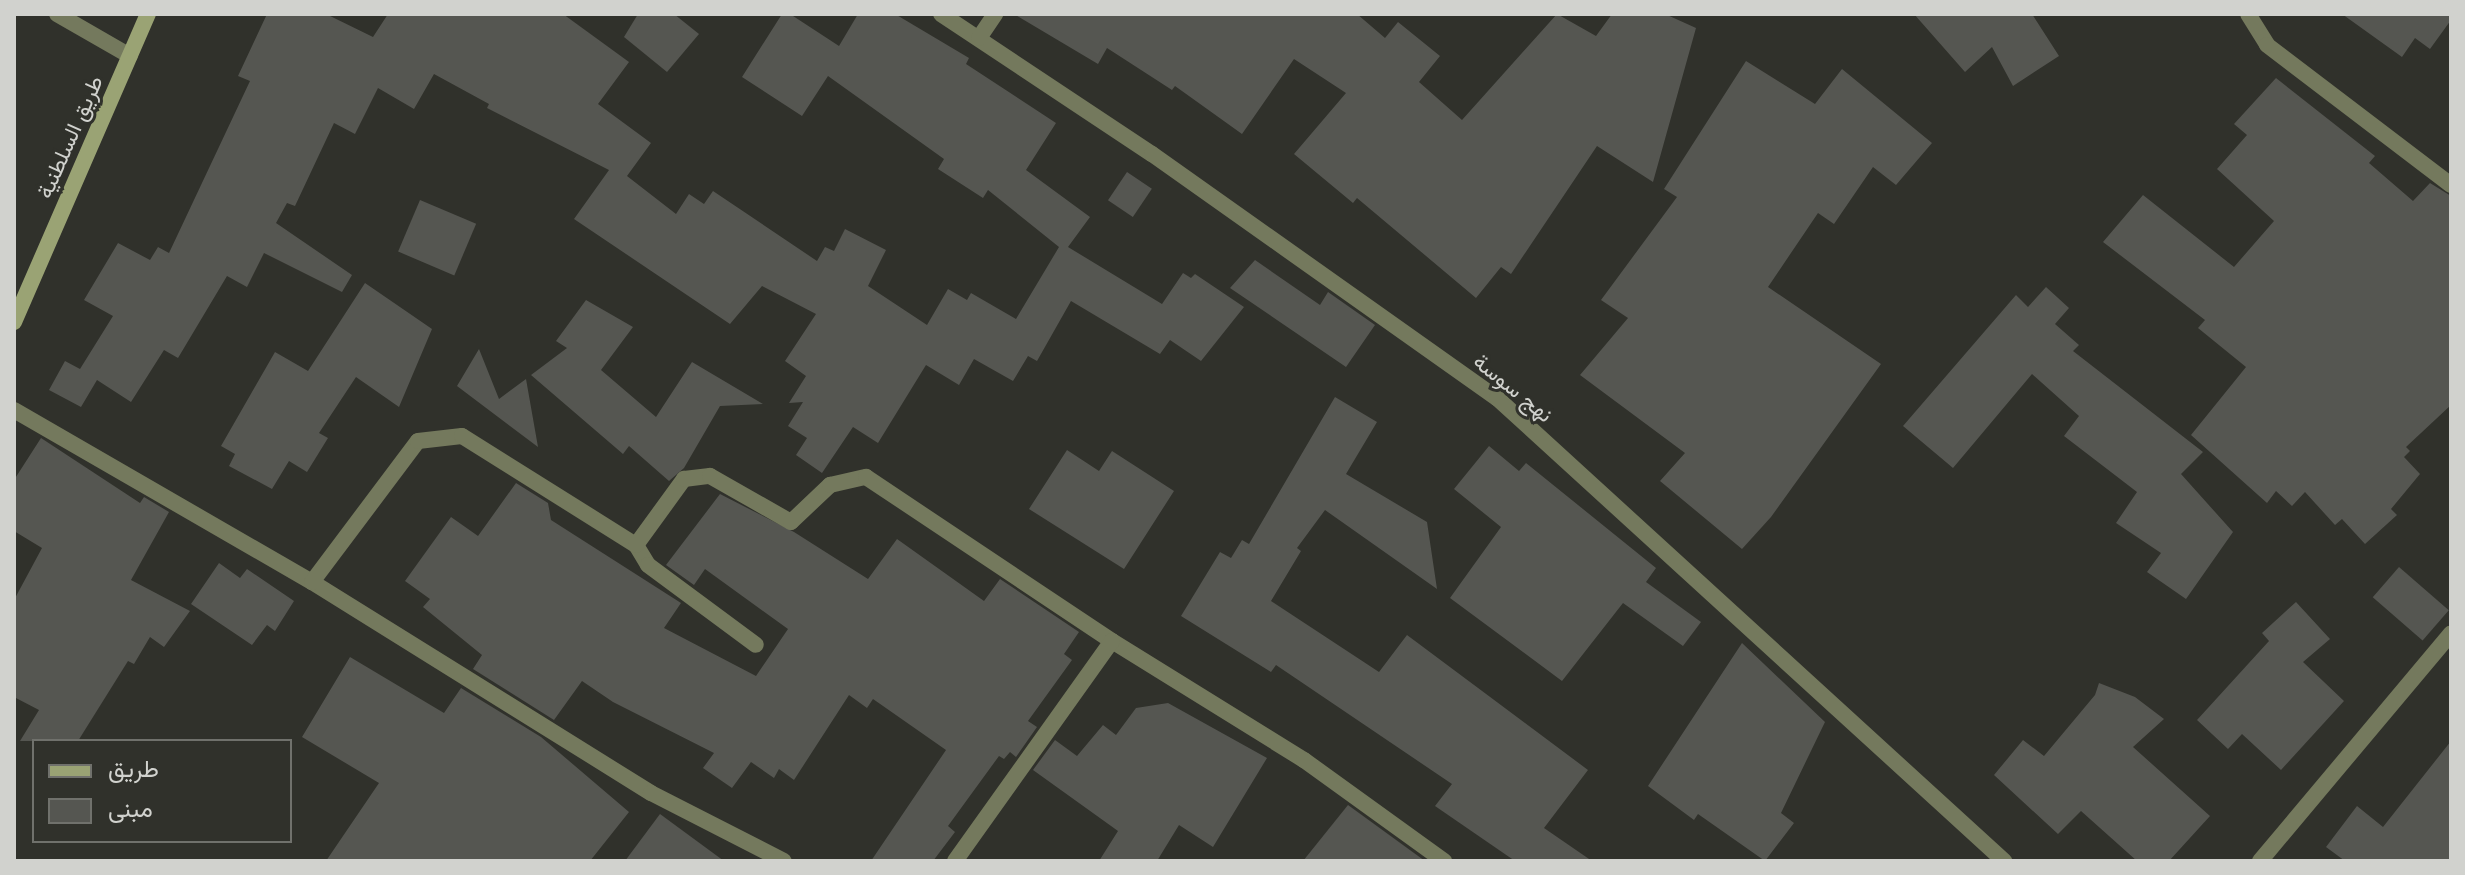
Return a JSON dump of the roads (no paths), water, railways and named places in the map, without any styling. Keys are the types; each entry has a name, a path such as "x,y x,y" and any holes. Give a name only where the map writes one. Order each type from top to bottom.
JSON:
{"main road":[{"name":"طريق السلطنية","path":"14,322 148,14"}],"street":[{"path":"57,14 130,56"},
{"name":"نهج سوسة","path":"941,14 1497,398 2004,861"},
{"path":"979,38 995,14"},
{"path":"2248,14 2267,45 2451,185"},
{"path":"14,410 312,582 651,793 784,861"},
{"path":"312,582 418,441 462,436 636,545 648,565 756,645"},
{"path":"636,545 684,479 710,476 791,522 830,485 866,477 1112,641 1304,760 1444,861"},
{"path":"2260,861 2451,633"},
{"path":"955,861 1112,641"}]}
